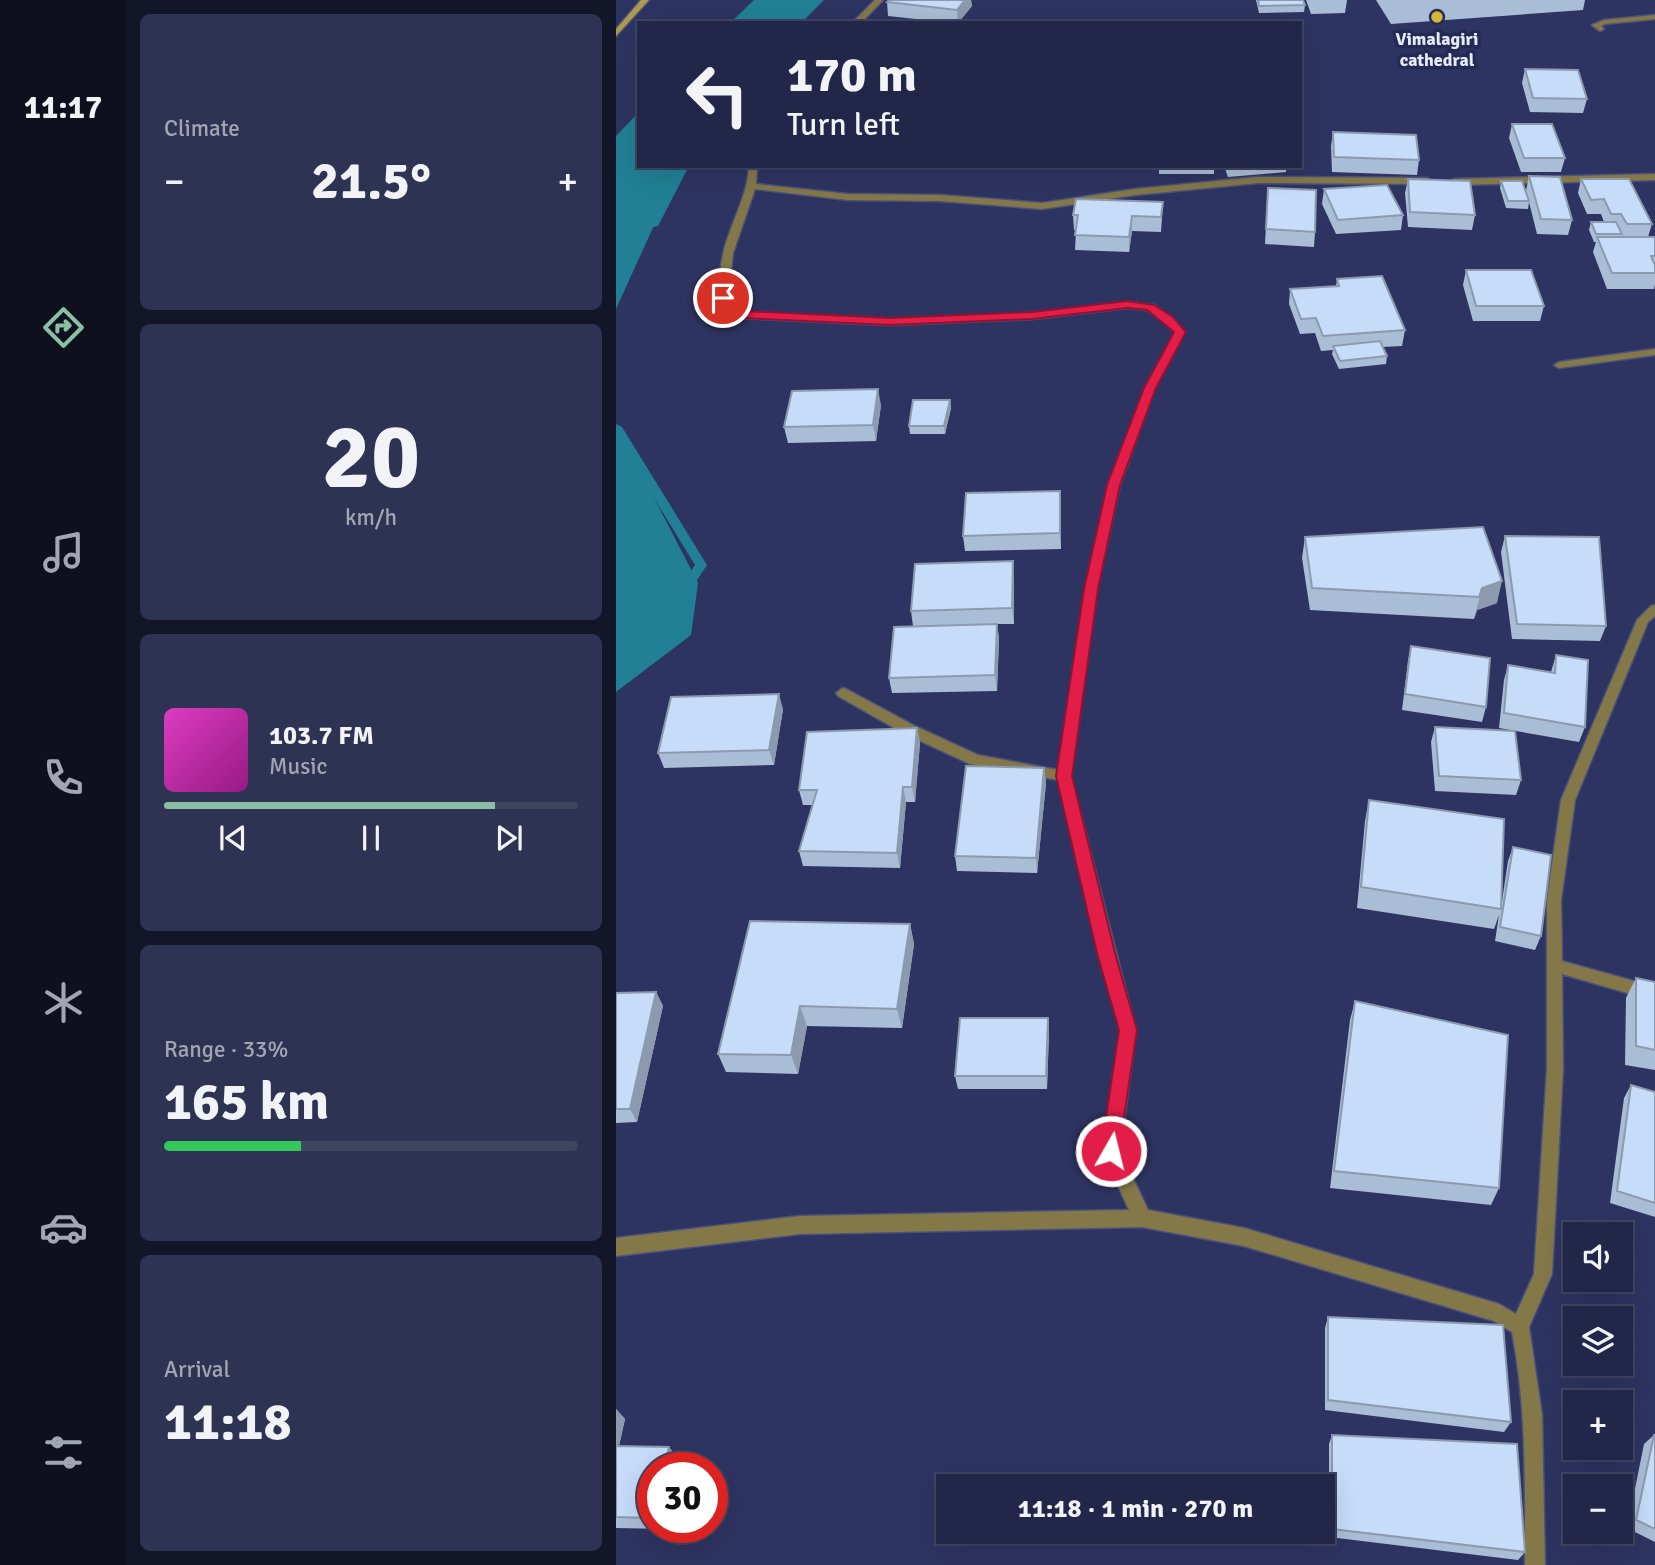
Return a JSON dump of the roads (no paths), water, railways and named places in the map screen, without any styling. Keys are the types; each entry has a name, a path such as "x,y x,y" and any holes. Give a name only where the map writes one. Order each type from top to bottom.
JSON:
{"main road":[{"path":"616,34 645,0"}],"street":[{"path":"858,21 879,0"},
{"path":"1600,29 1596,25 1604,22 1655,16"},
{"path":"753,168 752,186 731,241 723,279 723,298 743,315 890,322 1032,316 1127,305 1150,307 1169,320 1180,332 1150,388 1114,485 1091,589 1064,776 1106,953 1128,1030 1111,1151 1142,1218"},
{"path":"752,186 848,197 940,198 1042,206 1135,192 1258,180 1469,182 1655,177"},
{"path":"1559,365 1655,352"},
{"path":"1535,1565 1532,1420 1526,1350 1520,1327 1543,1274 1555,1068 1555,900 1568,800 1643,621 1655,609"},
{"path":"843,693 908,729 975,760 1064,776"},
{"path":"1555,965 1655,994"},
{"path":"616,1247 800,1225 1142,1218 1244,1237 1499,1313 1520,1327"}],"waterway":[{"path":"653,226 684,168"},
{"path":"616,427 701,565 685,589"}],"place":[{"name":"Vimalagiri cathedral","path":"1437,17"}]}
